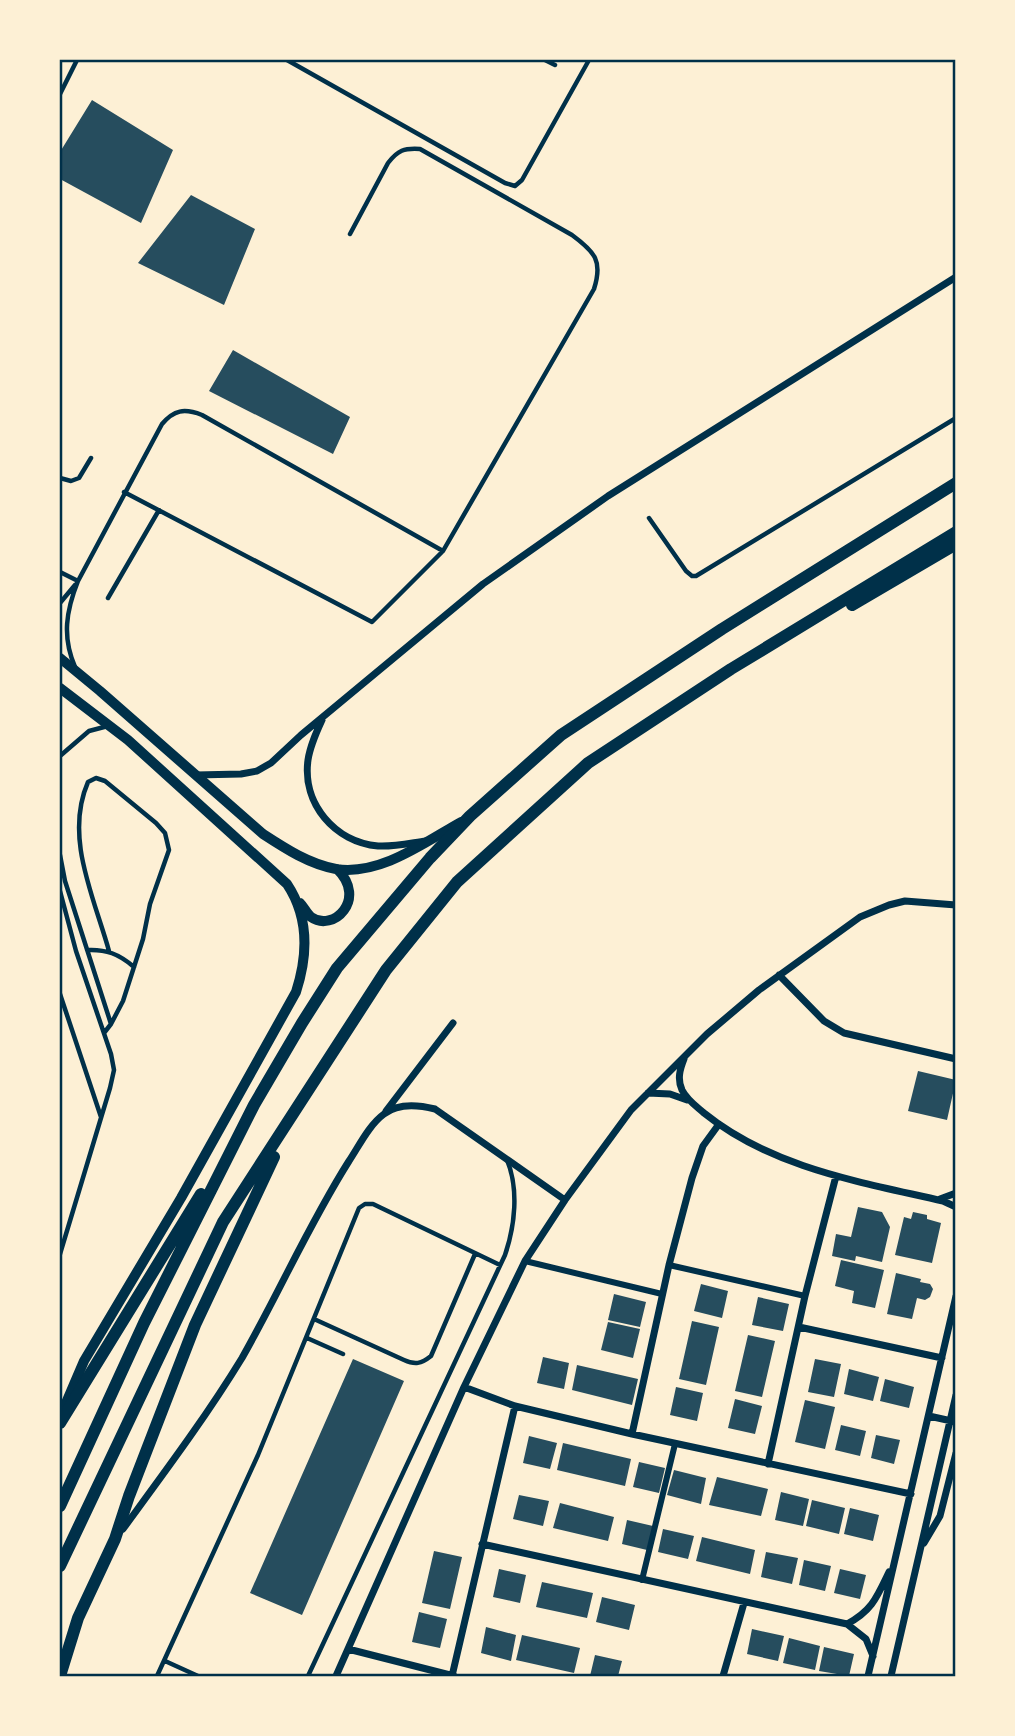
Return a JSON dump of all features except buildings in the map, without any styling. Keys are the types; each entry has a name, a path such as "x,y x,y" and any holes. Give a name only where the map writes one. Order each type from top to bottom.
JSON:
{"main road":[{"path":"60,1506 138,1335 224,1162 302,1023 337,968 430,858 470,816 561,735 722,629 956,483"},
{"path":"60,1566 223,1222 386,970 466,873 588,763 797,628 956,532"},
{"path":"797,628 823,622 956,544"},
{"path":"60,1676 79,1618 115,1539 195,1325 300,1104"},
{"path":"60,1421 188,1212 224,1162"}],"street":[{"path":"196,775 241,775 257,771 271,763 484,584 608,496 956,277"},
{"path":"60,658 272,840 289,851 337,869 346,878 350,889 349,901 343,912 333,919 321,921 311,916 287,884 235,834 109,726 60,688"},
{"path":"324,716 312,744 308,763 309,785 315,804 327,823 337,832 378,846 429,840"},
{"path":"337,869 377,865 429,840 470,816"},
{"path":"60,1421 84,1362 181,1198 296,992 303,971 306,947 296,897"},
{"path":"336,1676 464,1387 525,1261 565,1200 631,1110 717,1026 779,975 860,917 889,905 918,901 956,905"},
{"path":"779,975 824,1021 844,1033 956,1059"},
{"path":"115,1539 201,1420 241,1359 332,1188 369,1131 453,1023"},
{"path":"684,1056 679,1075 685,1095 719,1124 783,1158 836,1176 956,1207"},
{"path":"648,1093 670,1094 691,1102"},
{"path":"383,1114 407,1106 421,1105 435,1109 565,1200"},
{"path":"632,1434 669,1265 704,1146 719,1124"},
{"path":"768,1464 805,1296 836,1176"},
{"path":"936,1200 956,1192"},
{"path":"525,1261 662,1294"},
{"path":"669,1265 805,1296"},
{"path":"868,1676 956,1296"},
{"path":"799,1327 942,1358"},
{"path":"464,1387 515,1406 675,1444 911,1494"},
{"path":"891,1676 953,1422 956,1395"},
{"path":"348,1649 453,1676 515,1406"},
{"path":"929,1416 953,1422"},
{"path":"642,1580 675,1444"},
{"path":"920,1550 940,1516 956,1453"},
{"path":"482,1544 846,1624 866,1639 873,1656"},
{"path":"846,1624 872,1606 896,1559"},
{"path":"723,1676 744,1603"}],"lane":[{"path":"60,94 77,60"},
{"path":"287,60 505,184 514,186 522,180 589,60"},
{"path":"545,60 555,65"},
{"path":"124,492 372,622 443,551 594,289 599,273 596,258 587,246 572,235 420,149 406,148 397,152 388,163 350,234"},
{"path":"77,672 68,646 68,605 124,492 162,424 171,414 189,410 443,551"},
{"path":"649,518 687,571 696,576 956,418"},
{"path":"60,478 71,481 79,478 91,458"},
{"path":"108,598 159,510"},
{"path":"60,572 78,581"},
{"path":"60,603 78,581"},
{"path":"60,756 89,731 109,726"},
{"path":"104,1033 123,1001 150,904 167,857 168,841 156,823 105,781 96,778 88,782 83,792 79,839 109,951"},
{"path":"60,855 86,950 111,1024"},
{"path":"60,891 114,1070 60,1254"},
{"path":"86,950 109,951 122,956 134,967"},
{"path":"60,994 102,1117"},
{"path":"308,1676 509,1244 514,1186 505,1157"},
{"path":"156,1676 258,1455 359,1208 365,1204 379,1207 500,1265"},
{"path":"314,1319 413,1364 423,1362 430,1356 475,1254"},
{"path":"307,1338 343,1354"},
{"path":"165,1661 198,1676"}]}
